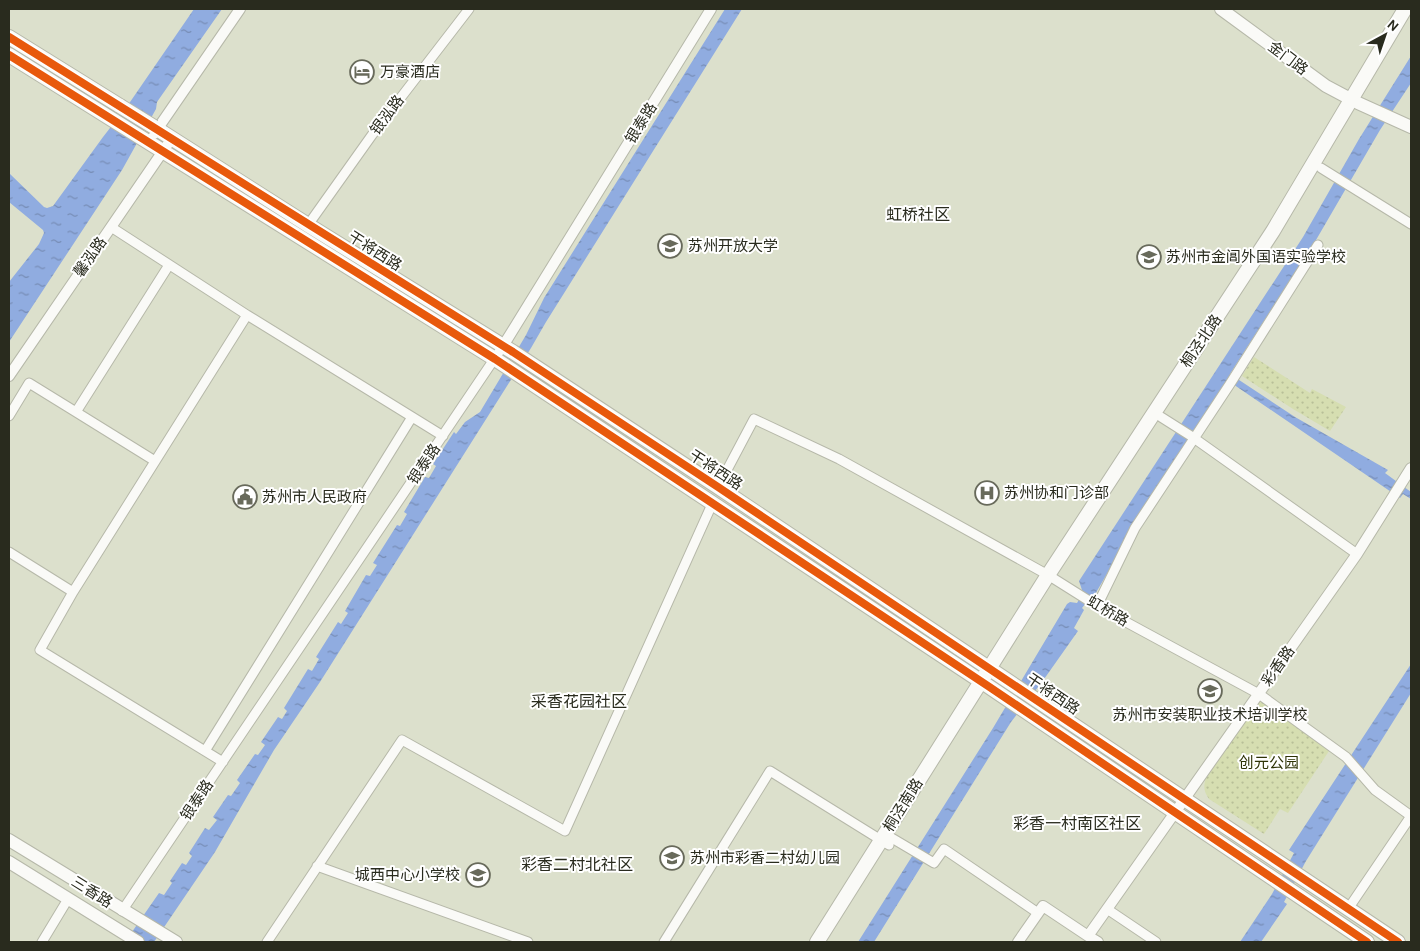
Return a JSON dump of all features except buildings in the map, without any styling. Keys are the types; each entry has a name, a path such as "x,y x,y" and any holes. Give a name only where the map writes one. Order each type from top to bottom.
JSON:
{"main road":[{"name":"金门路","path":"1221,9 1314,77 1411,127"},
{"name":"金门路","path":"1234,9 1358,101"},
{"name":"桐泾北路","path":"1051,578 1267,257 1321,168 1405,9"},
{"name":"桐泾北路","path":"993,670 1358,101 1411,15"},
{"name":"干将西路","path":"9,37 508,349 1034,697 1398,942"},
{"name":"干将西路","path":"9,55 499,362 985,684 1368,942"},
{"name":"桐泾南路","path":"824,940 993,670"},
{"name":"三香路","path":"9,840 168,940"},
{"name":"三香路","path":"9,862 138,942"}],"street":[{"path":"148,141 240,9"},
{"name":"银泓路","path":"308,225 372,135 469,9"},
{"name":"银泰路","path":"127,913 223,762 443,436 508,349 711,9"},
{"name":"馨泓路","path":"9,376 172,138"},
{"path":"1321,168 1411,224"},
{"path":"111,227 247,315 443,436"},
{"path":"1089,601 1192,438 1237,374 1318,245"},
{"path":"76,412 169,265"},
{"path":"223,762 40,650 73,592 247,315"},
{"path":"9,416 29,383 155,461"},
{"path":"205,751 412,417"},
{"path":"1161,417 1357,554"},
{"name":"虹桥路","path":"718,487 754,419 838,459 1089,601 1259,694 1346,757 1375,790 1411,816 1348,909"},
{"name":"彩香路","path":"1088,936 1357,554 1394,495 1409,475"},
{"path":"267,942 402,740 564,831 712,502"},
{"path":"9,552 73,592"},
{"path":"664,942 770,772 887,840 913,851 934,863 944,849 1038,913"},
{"path":"317,866 528,942"},
{"path":"42,942 68,899"},
{"path":"1018,942 1043,906 1098,942"},
{"path":"1107,909 1156,942"}],"green space":[{"path":"1254,357 1310,393 1312,389 1346,407 1330,431 1242,376"},
{"name":"创元公园","path":"1261,699 1331,748 1288,813 1280,809 1264,834 1209,799 1204,787 1206,778"}],"water":[{"path":"194,9 222,9 157,102 156,109 122,170 9,342 9,282 39,244 44,233 43,230 9,202 9,173 44,207 53,206 128,105"},
{"path":"725,9 742,9 531,348 320,682 274,750 215,852 154,942 125,942 159,893 164,895 172,883 170,881 182,863 186,865 192,856 189,853 205,828 209,830 217,820 213,817 228,795 231,796 240,783 237,780 255,754 258,755 265,745 261,742 278,717 282,719 287,711 284,708 308,669 312,671 319,659 316,657 338,622 341,624 348,613 345,611 366,575 370,576 377,565 373,563 397,525 400,526 407,514 404,512 425,477 429,478 436,466 433,464 454,432 456,434 465,422 480,412 526,335 544,298"},
{"path":"1411,56 1411,83 1380,130 1316,240 1230,374 1295,417 1388,470 1385,473 1411,492 1411,499 1403,494 1400,498 1227,380 1144,506 1139,519 1094,596 1082,608 1084,610 1074,628 1078,631 1011,722 874,942 858,942 993,728 1067,604 1070,602 1077,603 1083,593 1079,581 1303,237 1359,139"},
{"path":"1411,664 1411,693 1306,861 1284,902 1287,904 1261,942 1240,942 1272,894 1294,853 1289,850"}],"cycle path":[{"path":"9,37 513,352 1398,942"},
{"path":"9,55 495,359 988,686 1367,942"}],"place":[{"name":"万豪酒店","path":"362,72"},
{"name":"苏州开放大学","path":"670,246"},
{"name":"苏州市金阊外国语实验学校","path":"1149,257"},
{"name":"苏州协和门诊部","path":"987,493"},
{"name":"苏州市人民政府","path":"245,497"},
{"name":"苏州市安装职业技术培训学校","path":"1210,691"},
{"name":"苏州市彩香二村幼儿园","path":"672,858"},
{"name":"城西中心小学校","path":"478,875"}],"district":[{"name":"虹桥社区","path":"918,214"},
{"name":"采香花园社区","path":"579,701"},
{"name":"彩香一村南区社区","path":"1077,823"},
{"name":"彩香二村北社区","path":"577,864"}]}
